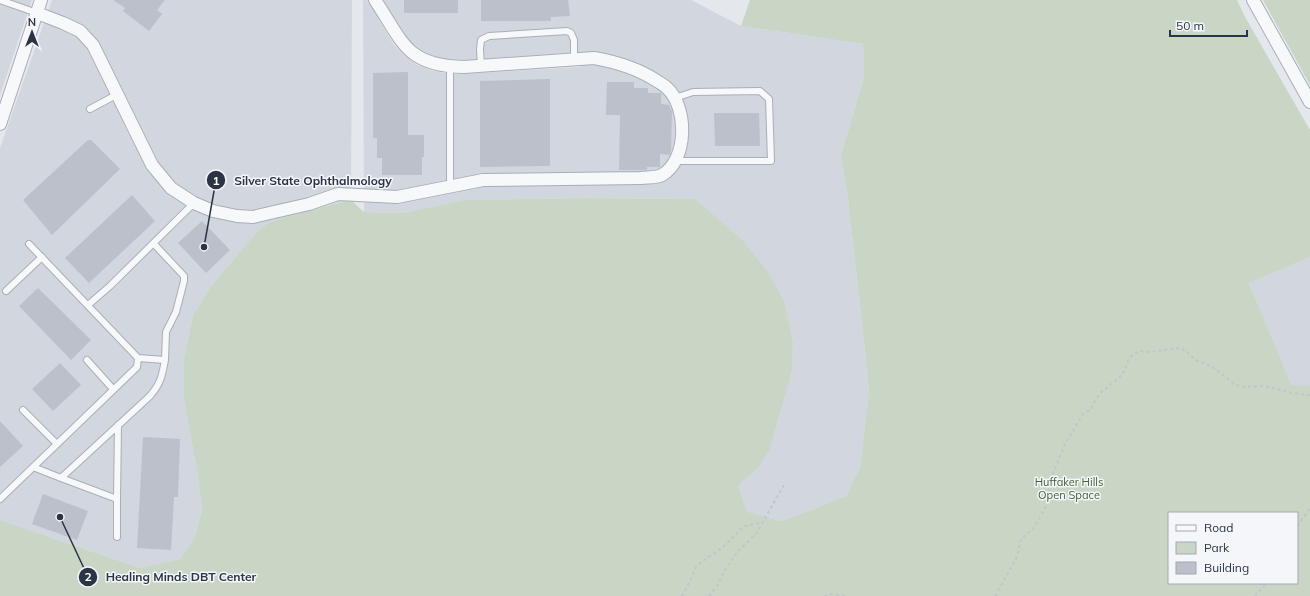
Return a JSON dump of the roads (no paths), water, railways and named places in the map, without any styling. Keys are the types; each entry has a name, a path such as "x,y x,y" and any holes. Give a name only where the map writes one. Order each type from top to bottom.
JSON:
{"street":[{"path":"0,124 41,0"},
{"path":"37,13 63,22 80,31 93,45 152,165 171,188 194,203 213,211 236,216 254,217 309,204 338,194 397,197 483,180 634,178 662,176 676,161 679,154 682,133 681,112 675,98 667,88 642,72 614,61 594,58 481,66 450,67 434,64 423,60 402,43 375,0"},
{"path":"1253,0 1310,102"}],"lane":[{"path":"0,0 37,13"},
{"path":"481,66 480,49 482,40 489,36 567,31 571,33 574,40 574,60"},
{"path":"450,67 450,187"},
{"path":"675,98 693,92 760,91 769,99 771,161 676,161"},
{"path":"90,109 118,94"},
{"path":"88,305 154,244 194,203"},
{"path":"29,244 138,358 165,360"},
{"path":"61,478 159,386 165,360 166,332 176,312 184,282 184,276 154,244"},
{"path":"6,291 42,257"},
{"path":"0,500 137,367 138,358"},
{"path":"87,360 114,389"},
{"path":"24,410 57,444"},
{"path":"116,537 118,425"},
{"path":"33,467 117,499"}],"place":[{"name":"Silver State Ophthalmology","path":"204,247"},
{"name":"Healing Minds DBT Center","path":"60,517"}],"park label":[{"name":"Huffaker Hills Open Space","path":"1069,488"}]}
